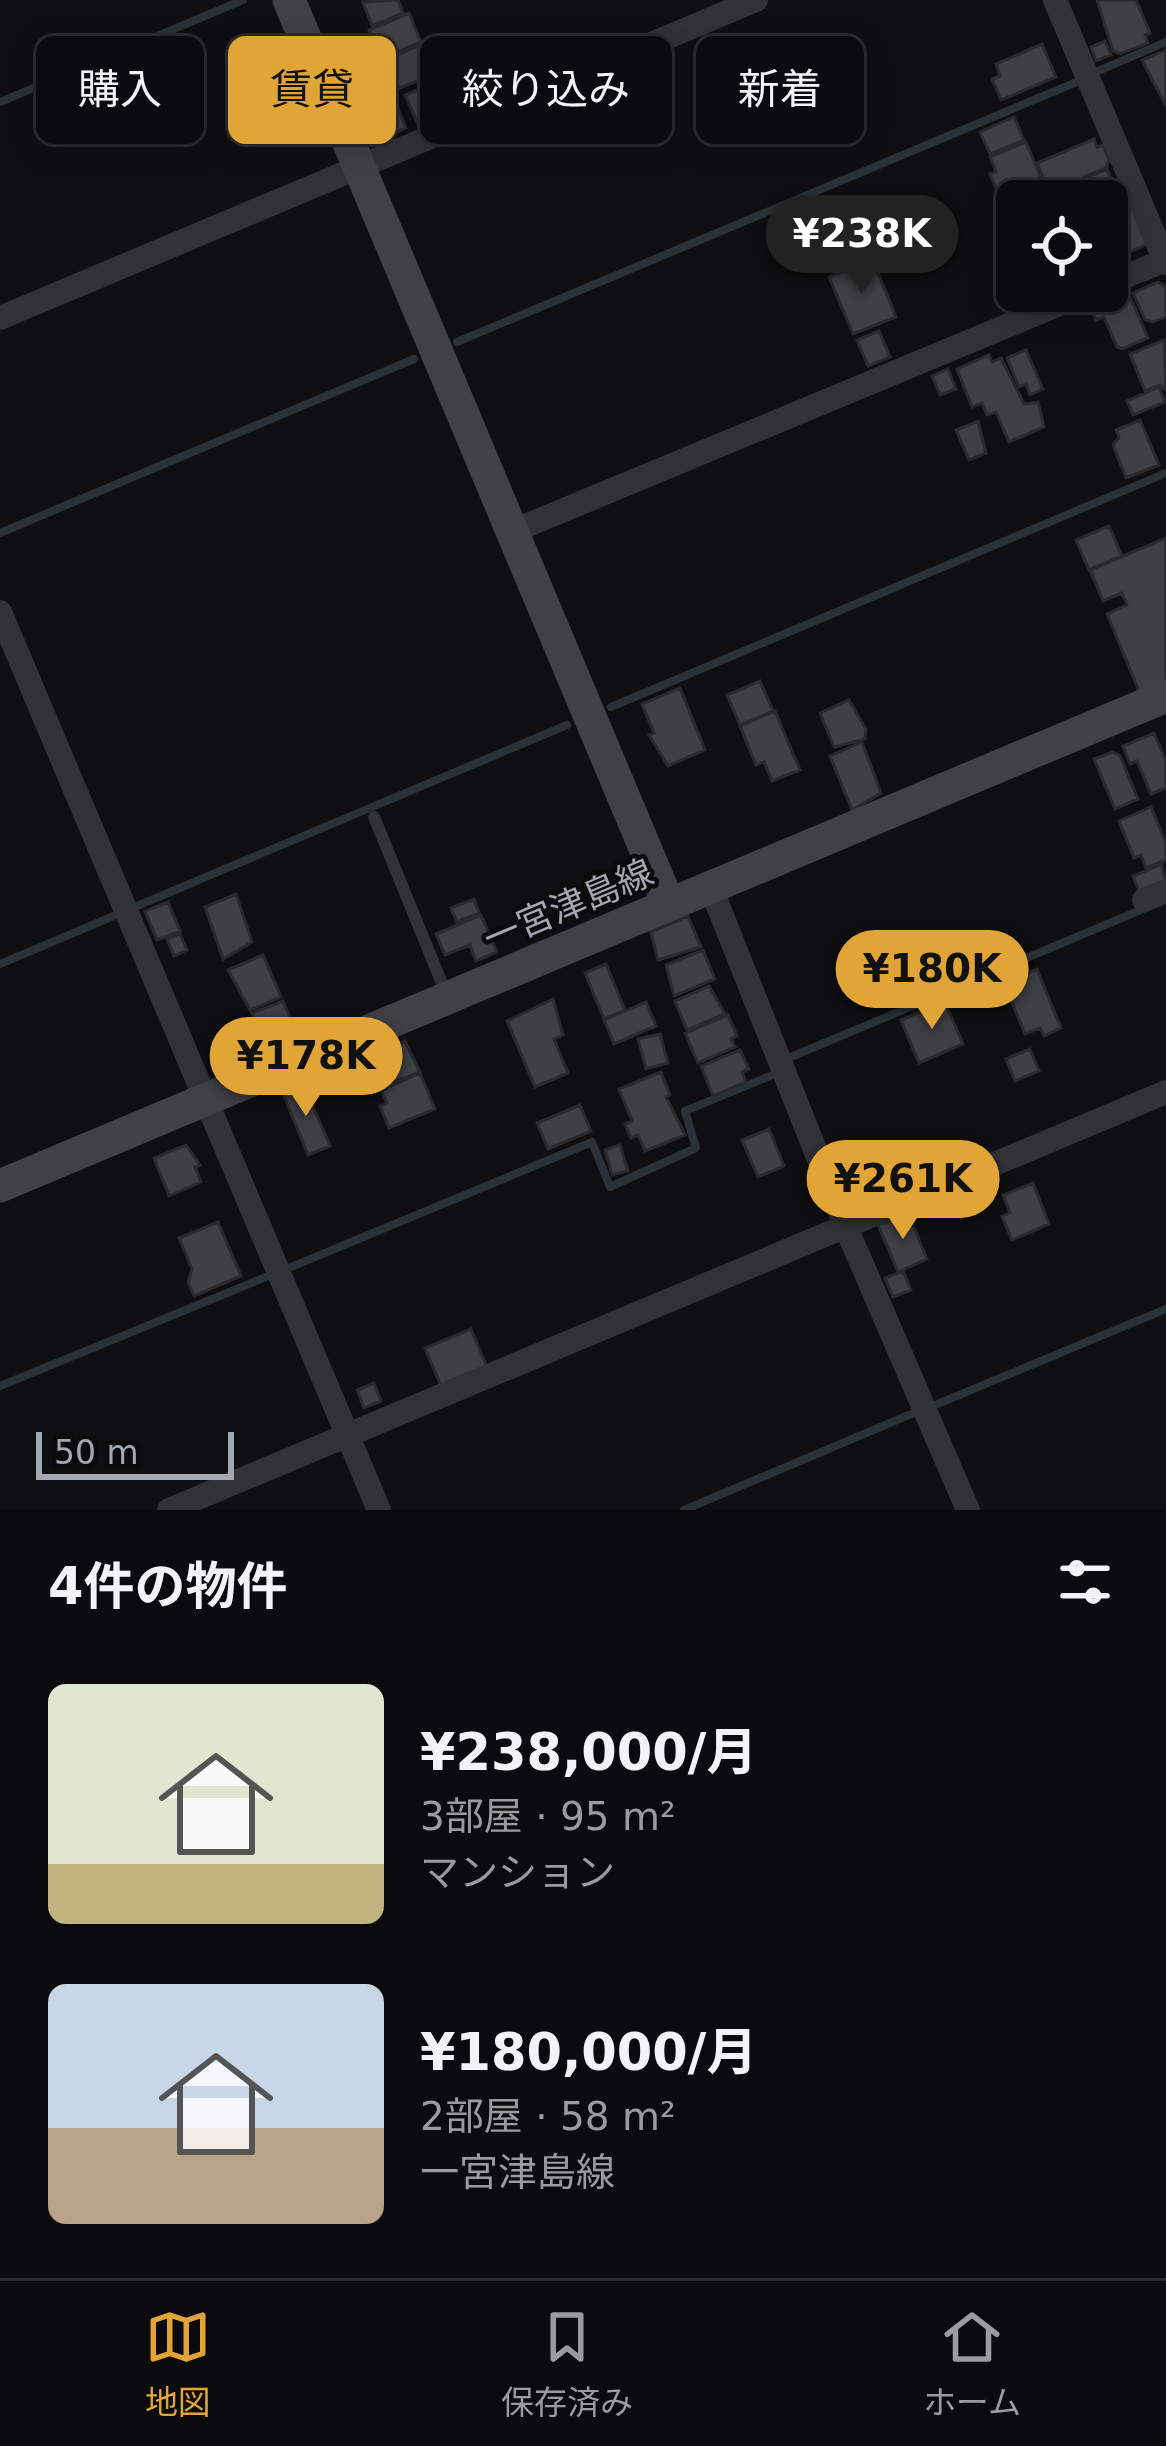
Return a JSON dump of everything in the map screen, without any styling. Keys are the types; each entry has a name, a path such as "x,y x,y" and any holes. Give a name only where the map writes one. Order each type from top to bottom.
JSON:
{"main road":[{"path":"289,0 669,905"},
{"name":"一宮津島線","path":"0,1186 1166,697"}],"street":[{"path":"0,318 757,0"},
{"path":"1055,0 1166,261 1128,276"},
{"path":"511,532 1040,312"},
{"path":"0,612 379,1510"},
{"path":"711,887 845,1225 968,1510"},
{"path":"169,1510 1166,1093"}],"lane":[{"path":"374,817 448,998"}],"building":[{"path":"398,0 403,13 372,26 363,2"},
{"path":"1097,0 1136,0 1150,33 1145,35 1148,43 1120,54 1113,51"},
{"path":"409,13 420,42 396,53 396,36 371,36 369,30"},
{"path":"1105,41 1111,55 1096,61 1091,47"},
{"path":"1042,44 1056,77 1001,100 992,79 1000,76 996,64"},
{"path":"420,45 420,80 396,90 396,55"},
{"path":"1166,50 1166,106 1142,60"},
{"path":"420,89 420,121 417,122 405,95"},
{"path":"396,104 406,128 396,132"},
{"path":"1014,117 1024,140 990,154 980,132"},
{"path":"1094,139 1097,147 1103,145 1109,160 1106,168 1078,180 1044,180 1037,163"},
{"path":"1026,142 1042,180 996,180 996,188 990,157"},
{"path":"1107,169 1112,180 1080,180"},
{"path":"1128,195 1148,244 1128,253"},
{"path":"866,262 869,270 876,268 896,317 853,334 829,277"},
{"path":"1158,282 1166,287 1166,317 1153,322 1145,320 1133,293"},
{"path":"1128,292 1148,338 1122,349 1104,317 1096,320 1093,312 1128,312"},
{"path":"879,331 890,357 868,366 857,340"},
{"path":"1164,340 1166,390 1160,385 1145,391 1130,354"},
{"path":"1026,350 1043,389 1030,395 1026,384 1019,387 1007,358"},
{"path":"989,355 992,362 1001,358 1024,404 1038,402 1044,427 1009,442 996,412 987,415 982,403 972,407 957,369"},
{"path":"948,369 956,389 940,395 932,376"},
{"path":"1159,387 1165,402 1133,415 1127,401"},
{"path":"1140,420 1159,465 1126,478 1113,445 1119,437 1116,430"},
{"path":"978,421 986,453 969,460 956,430"},
{"path":"1109,526 1122,556 1089,570 1076,540"},
{"path":"1166,538 1166,685 1141,696 1107,614 1127,605 1122,593 1103,601 1090,570"},
{"path":"760,681 773,711 740,725 727,695"},
{"path":"680,688 705,750 668,766 649,735 654,733 642,704"},
{"path":"849,700 866,729 865,739 834,747 820,713"},
{"path":"775,711 800,770 772,781 764,762 756,765 740,726"},
{"path":"1154,733 1166,761 1166,788 1151,794 1137,761 1130,764 1123,746"},
{"path":"862,742 881,793 852,810 830,756"},
{"path":"1113,752 1120,756 1138,799 1115,809 1094,759"},
{"path":"1151,807 1166,843 1166,860 1146,868 1141,855 1134,858 1119,821"},
{"path":"1162,864 1166,885 1141,896 1133,876"},
{"path":"236,894 252,942 223,959 205,907"},
{"path":"474,899 479,913 457,922 451,908"},
{"path":"168,902 180,931 157,940 145,911"},
{"path":"481,915 497,952 476,961 470,945 445,955 436,934"},
{"path":"688,916 701,947 658,960 651,932"},
{"path":"180,934 187,950 174,956 167,939"},
{"path":"703,950 715,979 674,996 666,965"},
{"path":"263,955 281,997 250,1010 228,970"},
{"path":"606,964 625,1010 604,1019 585,973"},
{"path":"1037,969 1061,1028 1044,1036 1040,1028 1025,1034 1004,983"},
{"path":"709,986 725,1014 687,1030 675,1001"},
{"path":"553,999 563,1035 554,1039 568,1073 535,1087 507,1021"},
{"path":"283,1001 299,1039 272,1050 252,1013"},
{"path":"646,1002 656,1026 614,1044 604,1020"},
{"path":"945,1002 963,1044 919,1063 901,1020"},
{"path":"728,1015 737,1036 731,1039 735,1047 698,1063 685,1033"},
{"path":"660,1034 668,1063 646,1069 638,1039"},
{"path":"405,1041 420,1072 379,1088 370,1056"},
{"path":"1030,1049 1039,1071 1015,1081 1006,1059"},
{"path":"740,1050 749,1069 742,1072 746,1082 713,1096 701,1066"},
{"path":"661,1072 670,1095 666,1097 685,1135 645,1151 638,1135 631,1138 625,1124 632,1121 619,1089"},
{"path":"420,1073 435,1109 389,1128 380,1106 387,1103 381,1090"},
{"path":"303,1082 330,1146 308,1155 282,1091"},
{"path":"580,1105 591,1131 548,1149 537,1123"},
{"path":"769,1129 784,1166 758,1177 742,1140"},
{"path":"186,1145 200,1165 195,1167 201,1182 169,1196 154,1158"},
{"path":"620,1145 628,1171 612,1175 605,1150"},
{"path":"1033,1183 1049,1224 1012,1240 1002,1216 1010,1213 1003,1195"},
{"path":"908,1213 927,1259 898,1272 878,1225"},
{"path":"218,1222 241,1276 194,1296 188,1282 192,1269 179,1238"},
{"path":"903,1271 911,1290 893,1297 885,1278"},
{"path":"471,1329 487,1367 441,1386 425,1348"},
{"path":"374,1383 381,1401 364,1408 357,1390"}],"waterway":[{"path":"0,102 243,0"},
{"path":"1098,71 1166,42"},
{"path":"457,342 1079,81"},
{"path":"0,533 414,359"},
{"path":"611,707 1166,473"},
{"path":"137,906 567,725"},
{"path":"791,1057 1148,907"},
{"path":"0,964 116,915"},
{"path":"284,1270 592,1142 610,1187 696,1148 685,1111 775,1074"},
{"path":"0,1386 266,1277"},
{"path":"935,1405 1166,1309"},
{"path":"684,1510 916,1412"}]}
